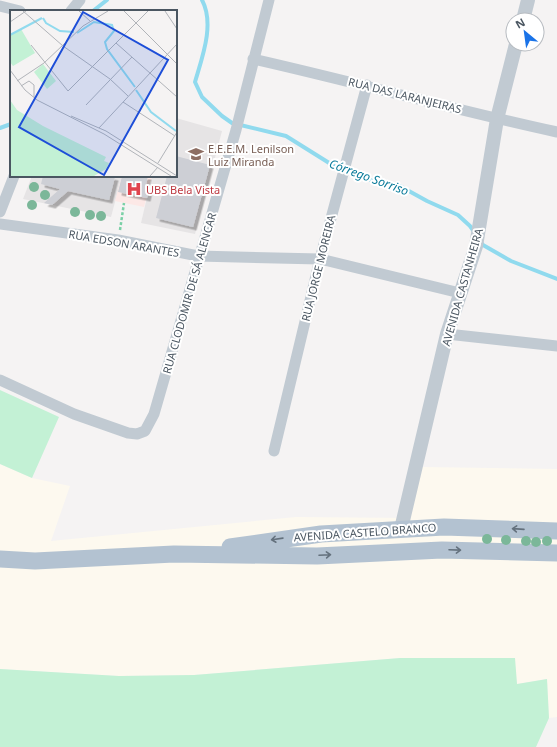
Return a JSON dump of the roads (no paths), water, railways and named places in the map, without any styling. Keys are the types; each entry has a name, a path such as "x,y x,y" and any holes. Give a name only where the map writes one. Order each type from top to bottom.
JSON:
{"main road":[{"name":"AVENIDA CASTELO BRANCO","path":"174,554 294,537 401,529 444,527 557,532"},
{"name":"AVENIDA CASTELO BRANCO","path":"0,559 42,561 174,554 317,556 442,550 557,553"}],"street":[{"path":"72,10 80,0"},
{"name":"RUA CLODOMIR DE SÁ ALENCAR","path":"0,380 74,414 128,432 137,434 145,431 151,420 236,130 269,0"},
{"path":"524,12 528,0"},
{"path":"0,6 16,10"},
{"name":"AVENIDA CASTANHEIRA","path":"401,529 447,334 476,246 497,119 514,52"},
{"name":"RUA DAS LARANJEIRAS","path":"253,59 367,85 497,119 557,132"},
{"name":"RUA JORGE MOREIRA","path":"274,451 320,259 367,85"},
{"path":"0,212 14,177"},
{"name":"RUA EDSON ARANTES","path":"0,224 118,240 198,256 320,259 460,292"},
{"path":"447,334 557,346"}],"waterway":[{"name":"Córrego Sorriso","path":"94,10 107,0"},
{"name":"Córrego Sorriso","path":"202,0 206,9 207,30 204,52 195,82 202,97 222,116 232,123 286,136 334,166 381,184 398,185 427,201 458,215 475,233"},
{"name":"Córrego Sorriso","path":"0,128 10,124"},
{"name":"Córrego Sorriso","path":"481,242 483,245 511,261 557,279"}],"place":[{"name":"E.E.E.M. Lenilson Luiz Miranda","path":"196,154"},
{"name":"UBS Bela Vista","path":"134,189"}]}
